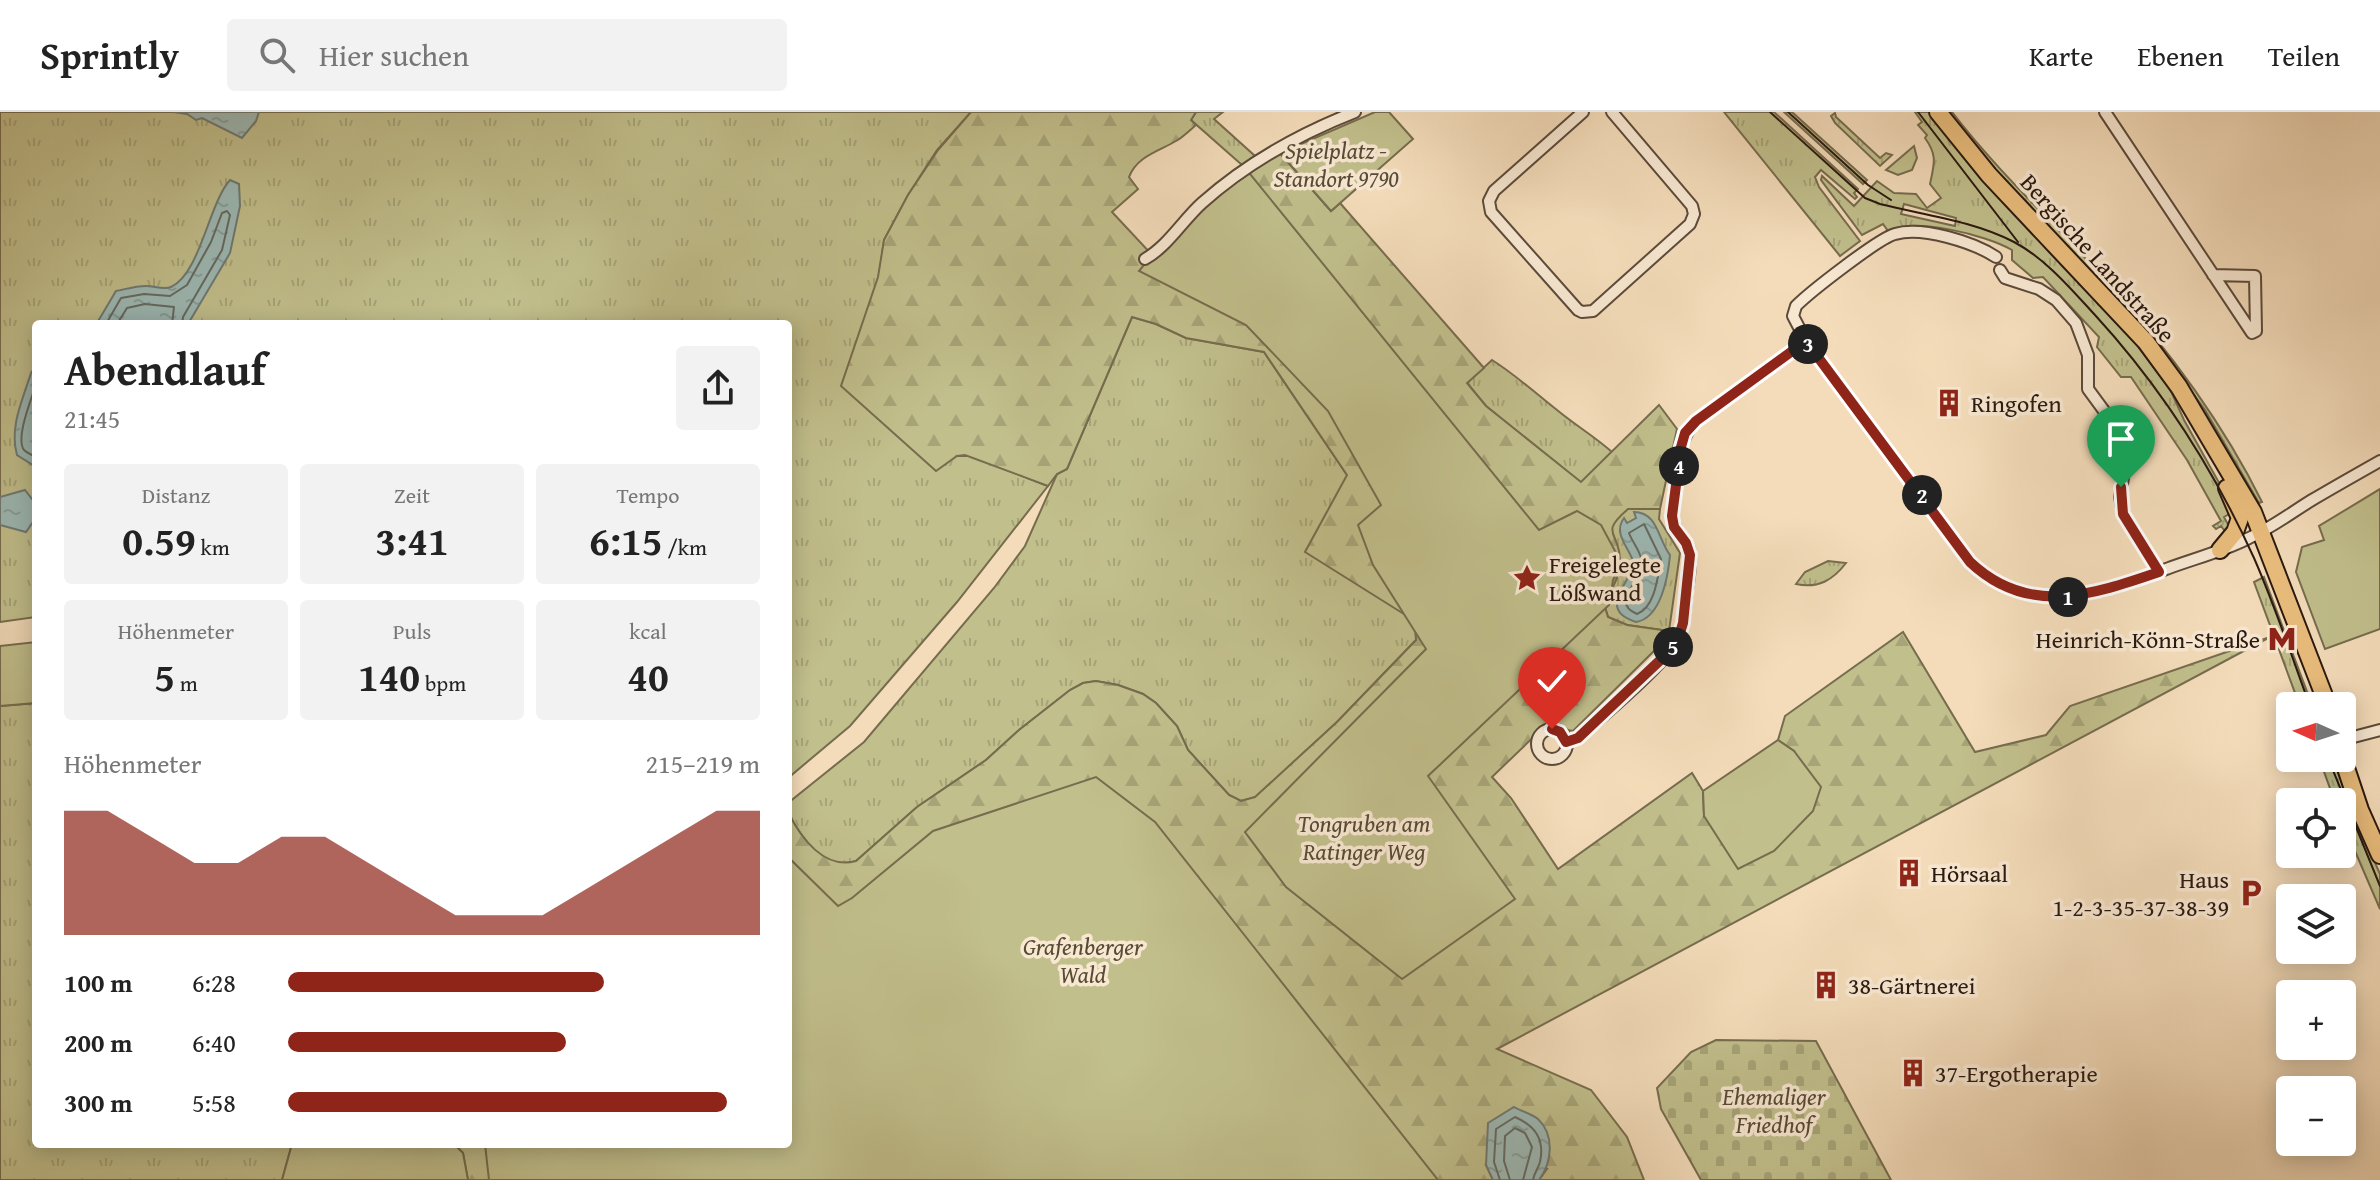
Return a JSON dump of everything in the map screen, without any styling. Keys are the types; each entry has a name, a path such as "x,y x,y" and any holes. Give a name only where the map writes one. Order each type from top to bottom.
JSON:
{"main road":[{"name":"Bergische Landstraße","path":"1938,112 1989,175 2146,342 2179,387 2262,532 2323,692"},
{"path":"2220,456 2219,473 2240,518 2235,532 2220,550"},
{"path":"2347,772 2380,855"}],"street":[{"path":"1145,259 1238,173 1279,146 1355,112"},
{"path":"1583,112 1494,191 1489,201 1491,212 1578,310 1588,313 1690,224 1694,214 1692,206 1612,112"},
{"path":"2105,112 2213,275 2252,333 2256,331 2255,276 2213,275"},
{"path":"1996,257 1967,242 1925,234 1894,234 1796,306 1793,316 1806,341 1970,562 1986,575 2022,592 2060,597 2090,594 2159,572 2262,532 2380,461"},
{"path":"2000,270 2005,278 2039,289 2056,300 2076,323 2088,355 2088,389 2124,438 2126,460 2120,496 2123,514 2159,572"},
{"path":"1566,742 1578,738 1624,696 1672,649 1679,636 1690,555 1686,543 1674,527 1672,516 1685,433 1696,421 1806,341"},
{"path":"2356,736 2380,730"}],"green space":[{"path":"0,112 971,112 937,150 908,195 884,240 879,277 957,456 972,456 1048,486 957,602 850,726 792,775 792,320 32,320 32,618 0,622"},
{"name":"Grafenberger Wald","path":"971,112 1196,112 1191,120 1196,125 1137,164 1129,177 1138,189 1112,212 1154,257 1202,206 1278,151 1331,211 1340,203 1484,368 1467,383 1486,406 1581,482 1659,405 1677,429 1660,509 1628,509 1614,524 1612,529 1620,567 1604,604 1608,617 1627,625 1669,631 1660,645 1573,731 1545,726 1492,777 1511,798 1558,869 1692,773 1703,791 1704,816 1794,751 1778,740 1785,716 1903,632 1975,752 2046,735 2070,706 2270,637 1497,1049 1591,1090 1627,1137 1644,1180 1539,1180 1547,1169 1486,1165 1493,1180 696,1180 778,1148 792,1148 792,819 807,841 824,856 844,863 856,861 917,807 986,760 1070,690 1096,681 1143,694 1156,703 1177,726 1188,750 1229,795 1241,801 1255,797 1337,722 1416,640 1415,621 1305,552 1347,475 1264,352 1186,338 1132,317 1067,469 1057,474 1048,486 965,455 957,456 936,471 841,386 878,277 884,240 908,195 938,150"},
{"path":"1196,112 1223,112 1214,119 1255,156 1242,165 1191,120"},
{"name":"Spielplatz - Standort 9790","path":"1375,112 1389,112 1413,139 1331,211 1280,153"},
{"path":"1724,112 1774,112 1858,189 1854,193 1855,199 1821,170 1815,177 1819,187 1860,241 1840,256"},
{"path":"1784,112 1792,112 1867,180 1863,184"},
{"path":"1915,112 1929,112 1983,179 2136,344 2170,389 2234,511 2224,517 2231,530 2227,534 2221,526 2216,529 2213,526 2221,521 2187,460 2131,377 2121,377 2097,347 2099,337 2043,277 2033,278 2012,260 2012,250 1968,234 1915,226 1888,231 1883,224 1862,235 1821,180 1822,176 1854,206 1877,181 1894,193 1916,194 1927,208 1941,198 1930,184 1933,155 1925,138 1927,135 1918,125 1922,122","holes":["1904,204 1956,218 1955,226 1901,214"]},
{"path":"1946,112 1952,112 2149,330 2191,384 2229,442 2262,502 2259,503 2205,410 2148,332 2007,184"},
{"path":"1835,113 1880,158 1886,153 1892,155 1880,166 1835,123 1831,116"},
{"path":"1914,146 1917,158 1912,170 1898,175 1886,170"},
{"name":"Tongruben am Ratinger Weg","path":"1246,169 1539,530 1577,511 1601,525 1621,562 1613,580 1609,605 1428,776 1515,899 1402,979 1286,887 1245,832 1426,649 1373,565 1358,525 1381,505 1328,411 1246,325 1139,271 1153,254"},
{"path":"1132,317 1186,338 1264,352 1347,475 1415,621 1416,640 1337,722 1256,797 1241,801 1229,795 1188,750 1177,726 1156,703 1143,694 1096,681 1070,690 986,760 917,807 856,861 830,861 802,836 792,820 792,800 864,742 994,588 1025,546 1057,474 1067,469"},
{"path":"1492,360 1612,452 1581,483 1486,406 1467,383"},
{"path":"2380,489 2380,629 2325,649 2296,572 2302,547 2324,540 2319,526"},
{"path":"1627,509 1660,509 1659,519 1680,553 1669,631 1627,625 1608,617 1604,604 1617,578 1616,542 1611,530 1613,522"},
{"path":"1828,561 1846,563 1824,582 1796,584 1805,572"},
{"path":"2264,577 2307,692 2295,692 2254,582"},
{"path":"32,642 32,703 0,706 0,646"},
{"path":"32,703 32,1148 291,1148 282,1180 0,1180 0,706"},
{"path":"1778,740 1794,751 1821,787 1813,811 1774,851 1738,869 1704,816 1703,791"},
{"path":"2324,772 2338,772 2344,788 2330,788"},
{"path":"1096,777 1155,822 1438,1180 489,1180 485,1148 792,1148 792,861 838,906 933,831"},
{"path":"2356,820 2380,874 2380,909 2356,853"},
{"name":"Ehemaliger Friedhof","path":"1716,1040 1816,1041 1891,1180 1701,1180 1661,1109 1657,1088 1691,1052"},
{"path":"291,1148 458,1148 463,1153 468,1180 282,1180"},
{"path":"458,1148 519,1148 549,1180 468,1180 463,1153"}],"water":[{"path":"174,112 259,112 256,121 242,138 202,118 196,120 187,114"},
{"path":"230,180 239,184 240,206 230,253 190,320 99,320 116,291 142,286 168,288 181,280 190,268"},
{"path":"31,373 32,464 17,455 15,445 16,424"},
{"path":"25,490 32,499 32,523 26,532 0,525 0,497"},
{"path":"1634,512 1642,513 1653,522 1670,555 1665,585 1657,605 1645,619 1636,622 1625,617 1617,604 1634,564 1621,535 1621,524 1624,518 1627,523 1636,518"},
{"path":"1514,1107 1538,1119 1547,1133 1549,1157 1539,1180 1493,1180 1486,1165 1488,1123"}],"tram line":[{"path":"1770,112 1865,198 1966,224 2014,242 2047,266 2095,315 2164,400 2222,493 2262,576 2305,692"},
{"path":"1788,112 1868,185 1891,200"},
{"path":"1918,112 2018,242"},
{"path":"2334,772 2380,886"}],"place":[{"name":"Ringofen","path":"1949,403"},
{"name":"Freigelegte Lößwand","path":"1527,578"},
{"name":"Heinrich-Könn-Straße","path":"2282,639"},
{"name":"Hörsaal","path":"1909,873"},
{"name":"Haus 1-2-3-35-37-38-39","path":"2251,893"},
{"name":"38-Gärtnerei","path":"1826,985"},
{"name":"37-Ergotherapie","path":"1913,1073"}],"route":[{"path":"1552,729 1560,732 1566,742 1578,738 1672,649 1683,623 1690,566 1689,549 1672,521 1685,433 1696,421 1806,341 1970,562 2007,587 2034,595 2074,597 2159,572 2123,514 2121,487"}]}
